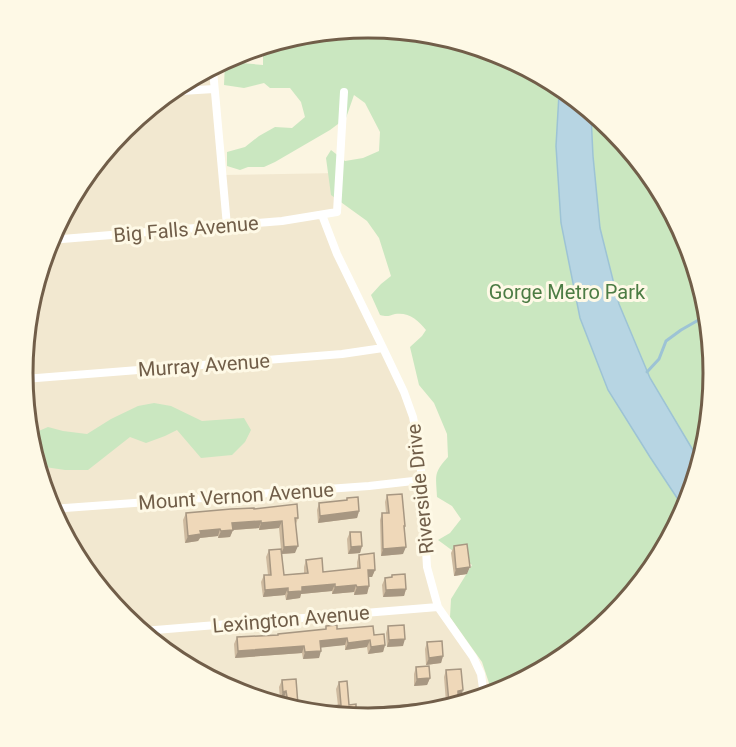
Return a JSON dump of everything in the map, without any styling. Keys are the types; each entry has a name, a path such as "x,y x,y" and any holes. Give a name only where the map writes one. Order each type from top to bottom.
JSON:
{"street":[{"path":"213,77 227,226"},
{"path":"189,91 214,89"},
{"path":"322,215 337,212 345,92"},
{"name":"Big Falls Avenue","path":"62,239 282,221 322,215"},
{"name":"Riverside Drive","path":"322,215 337,254 404,392 413,417 422,480 428,567 438,607 474,657 481,674 483,688"},
{"name":"Murray Avenue","path":"33,378 330,355 383,348"},
{"name":"Mount Vernon Avenue","path":"62,508 369,486 422,480"},
{"name":"Lexington Avenue","path":"153,630 438,607"}],"shaded area":[{"path":"213,77 222,175 339,173 337,212 323,215 413,417 427,567 438,607 473,657 482,689 412,706 346,708 324,706 260,691 200,664 164,639 131,610 89,560 59,502 39,439 33,374 39,308 51,266 78,206 89,187 116,153 164,108"}],"green space":[{"name":"Gorge Metro Park","path":"368,38 412,41 455,50 516,73 536,83 572,108 620,153 647,187 658,206 685,266 697,308 700,330 702,395 692,460 668,522 647,560 634,577 589,625 536,664 489,686 482,662 450,617 451,599 472,565 438,540 450,533 461,519 452,506 437,497 436,475 448,457 447,434 434,403 419,385 410,347 426,330 409,316 380,315 371,295 391,276 379,238 367,221 331,195 326,158 331,150 345,161 363,158 379,151 380,132 365,103 354,95 346,118 275,162 264,167 248,167 240,170 227,166 227,152 245,147 275,127 292,128 305,117 301,102 290,88 270,88 264,83 244,88 224,85 225,71 242,63 263,65 263,55 281,50 324,41"},
{"path":"154,403 171,406 202,421 244,418 251,430 245,442 232,455 201,458 177,430 146,443 130,437 88,470 46,467 38,431 48,427 87,434 138,406"}],"water":[{"path":"559,98 591,124 600,228 619,304 650,378 694,452 678,499 608,390 580,318 561,223 556,146"}],"building":[{"path":"402,494 406,547 383,549 382,513 389,513 387,495"},
{"path":"358,497 359,511 320,516 319,503"},
{"path":"297,504 298,518 295,518 298,546 284,547 282,521 232,523 233,530 200,531 201,534 188,536 186,513"},
{"path":"350,532 361,532 362,546 351,547"},
{"path":"467,544 470,567 456,569 454,546"},
{"path":"281,549 284,575 308,573 306,560 322,558 323,572 360,568 359,555 374,553 375,570 368,570 369,586 335,587 335,584 302,587 302,591 288,592 288,588 265,590 264,575 271,575 269,550"},
{"path":"405,574 406,589 386,590 385,578"},
{"path":"337,625 337,629 373,626 374,635 384,634 385,645 371,647 370,640 348,643 347,638 320,641 321,651 305,652 304,646 238,651 237,637 278,635 326,629 326,626"},
{"path":"404,625 405,639 389,640 388,626"},
{"path":"442,641 443,656 429,658 427,642"},
{"path":"429,666 430,678 417,679 416,667"},
{"path":"461,669 463,690 458,691 458,696 449,698 446,670"},
{"path":"296,679 298,701 287,698 286,691 283,692 282,680"},
{"path":"347,681 349,705 356,704 356,708 328,706 341,705 339,682"},
{"path":"415,704 390,708 368,708"}],"waterway":[{"path":"647,372 659,359 666,341 699,320"}]}
